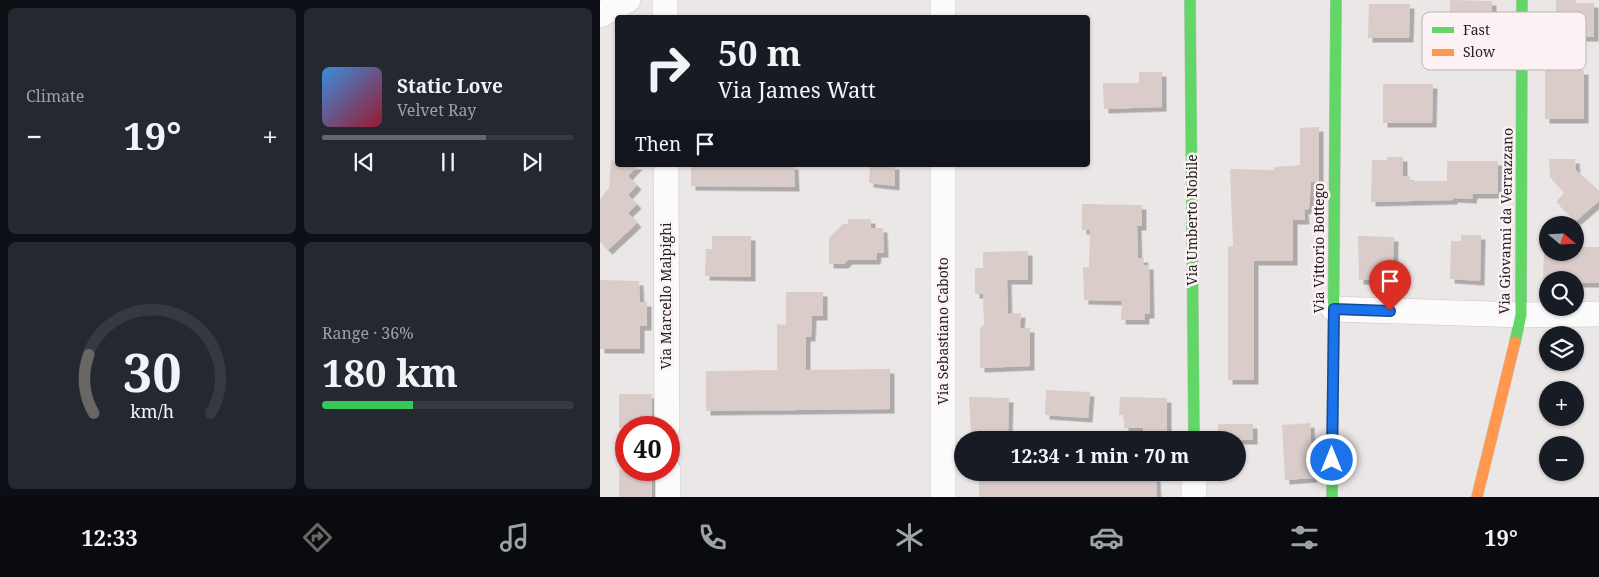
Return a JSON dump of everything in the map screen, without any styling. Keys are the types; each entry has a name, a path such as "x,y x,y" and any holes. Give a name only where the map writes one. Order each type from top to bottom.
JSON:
{"street":[{"path":"600,15 628,0"},
{"path":"664,0 665,15"},
{"path":"942,0 942,15"},
{"name":"Via Umberto Nobile","path":"1190,0 1194,431"},
{"name":"Via Vittorio Bottego","path":"1332,497 1336,0"},
{"name":"Via Giovanni da Verrazzano","path":"1477,497 1521,315 1522,70"},
{"name":"Via Marcello Malpighi","path":"666,167 667,416"},
{"name":"Via Sebastiano Caboto","path":"942,167 943,497"},
{"path":"1334,309 1521,315 1599,314"},
{"path":"668,481 668,497"},
{"path":"1194,481 1194,497"}],"building":[{"path":"1450,0 1492,1 1492,12 1450,12"},
{"path":"1556,0 1576,0 1576,3 1594,3 1594,37 1586,37 1586,12 1556,12"},
{"path":"1369,4 1410,4 1409,38 1368,38"},
{"path":"1545,70 1584,70 1584,119 1545,119"},
{"path":"1139,72 1162,72 1162,107 1104,109 1103,83 1139,83"},
{"path":"1383,84 1433,84 1432,123 1383,123"},
{"path":"1319,127 1319,182 1311,182 1309,209 1304,210 1305,220 1293,220 1293,261 1254,261 1254,380 1228,380 1228,246 1233,246 1230,169 1274,170 1274,167 1300,165 1300,128"},
{"path":"1387,157 1403,157 1403,176 1410,176 1410,181 1447,181 1447,161 1498,161 1498,194 1473,194 1472,199 1453,198 1453,200 1371,202 1372,160 1387,160"},
{"path":"611,159 615,163 615,167 636,167 628,176 637,185 628,195 637,204 628,213 637,223 608,250 600,242 600,199 609,188"},
{"path":"1549,159 1575,159 1576,170 1599,191 1599,201 1582,216 1571,216 1556,202 1564,193 1550,177"},
{"path":"691,167 794,167 795,187 691,186"},
{"path":"870,167 895,167 895,186 869,183"},
{"path":"1082,204 1142,205 1142,226 1137,226 1138,258 1144,258 1143,265 1149,265 1150,314 1145,314 1145,320 1121,320 1122,301 1084,300 1083,267 1089,267 1090,230 1082,230"},
{"path":"848,219 871,219 871,228 883,228 884,253 877,253 876,260 848,260 844,264 829,264 829,238 843,224 848,224"},
{"path":"1461,235 1481,235 1480,281 1450,279 1451,241 1461,241"},
{"path":"712,236 751,236 751,277 705,276 706,249 712,249"},
{"path":"1358,236 1394,237 1393,280 1359,280"},
{"path":"1584,247 1599,247 1599,283 1584,283 1584,271 1543,271 1544,261 1584,261"},
{"path":"1028,251 1028,280 1007,280 1008,314 1021,313 1020,328 1030,328 1030,366 980,368 980,328 984,325 983,294 975,294 975,268 983,268 983,252"},
{"path":"600,280 639,281 640,302 647,302 647,326 640,326 640,349 600,349"},
{"path":"786,292 823,292 823,316 812,316 811,337 806,337 806,370 890,369 890,409 706,411 706,371 777,370 777,324 786,325"},
{"path":"1046,390 1090,392 1088,418 1045,415"},
{"path":"619,394 652,394 652,416 619,416"},
{"path":"969,397 1009,398 1008,431 971,431"},
{"path":"1120,397 1167,398 1167,431 1143,431 1143,428 1124,428 1124,415 1119,415"},
{"path":"1310,423 1313,478 1285,480 1282,425"},
{"path":"1218,424 1253,424 1253,440 1246,440 1246,431 1218,431"},
{"path":"619,481 652,481 652,497 619,497"},
{"path":"979,481 1156,481 1157,497 979,497"}],"traffic: fast":[{"path":"1190,0 1194,431"},
{"path":"1332,497 1336,0"},
{"path":"1522,0 1522,12"},
{"path":"1515,342 1521,315 1522,70"}],"traffic: slow":[{"path":"1477,497 1515,342"}],"route":[{"path":"1332,460 1334,309 1390,311"}]}
